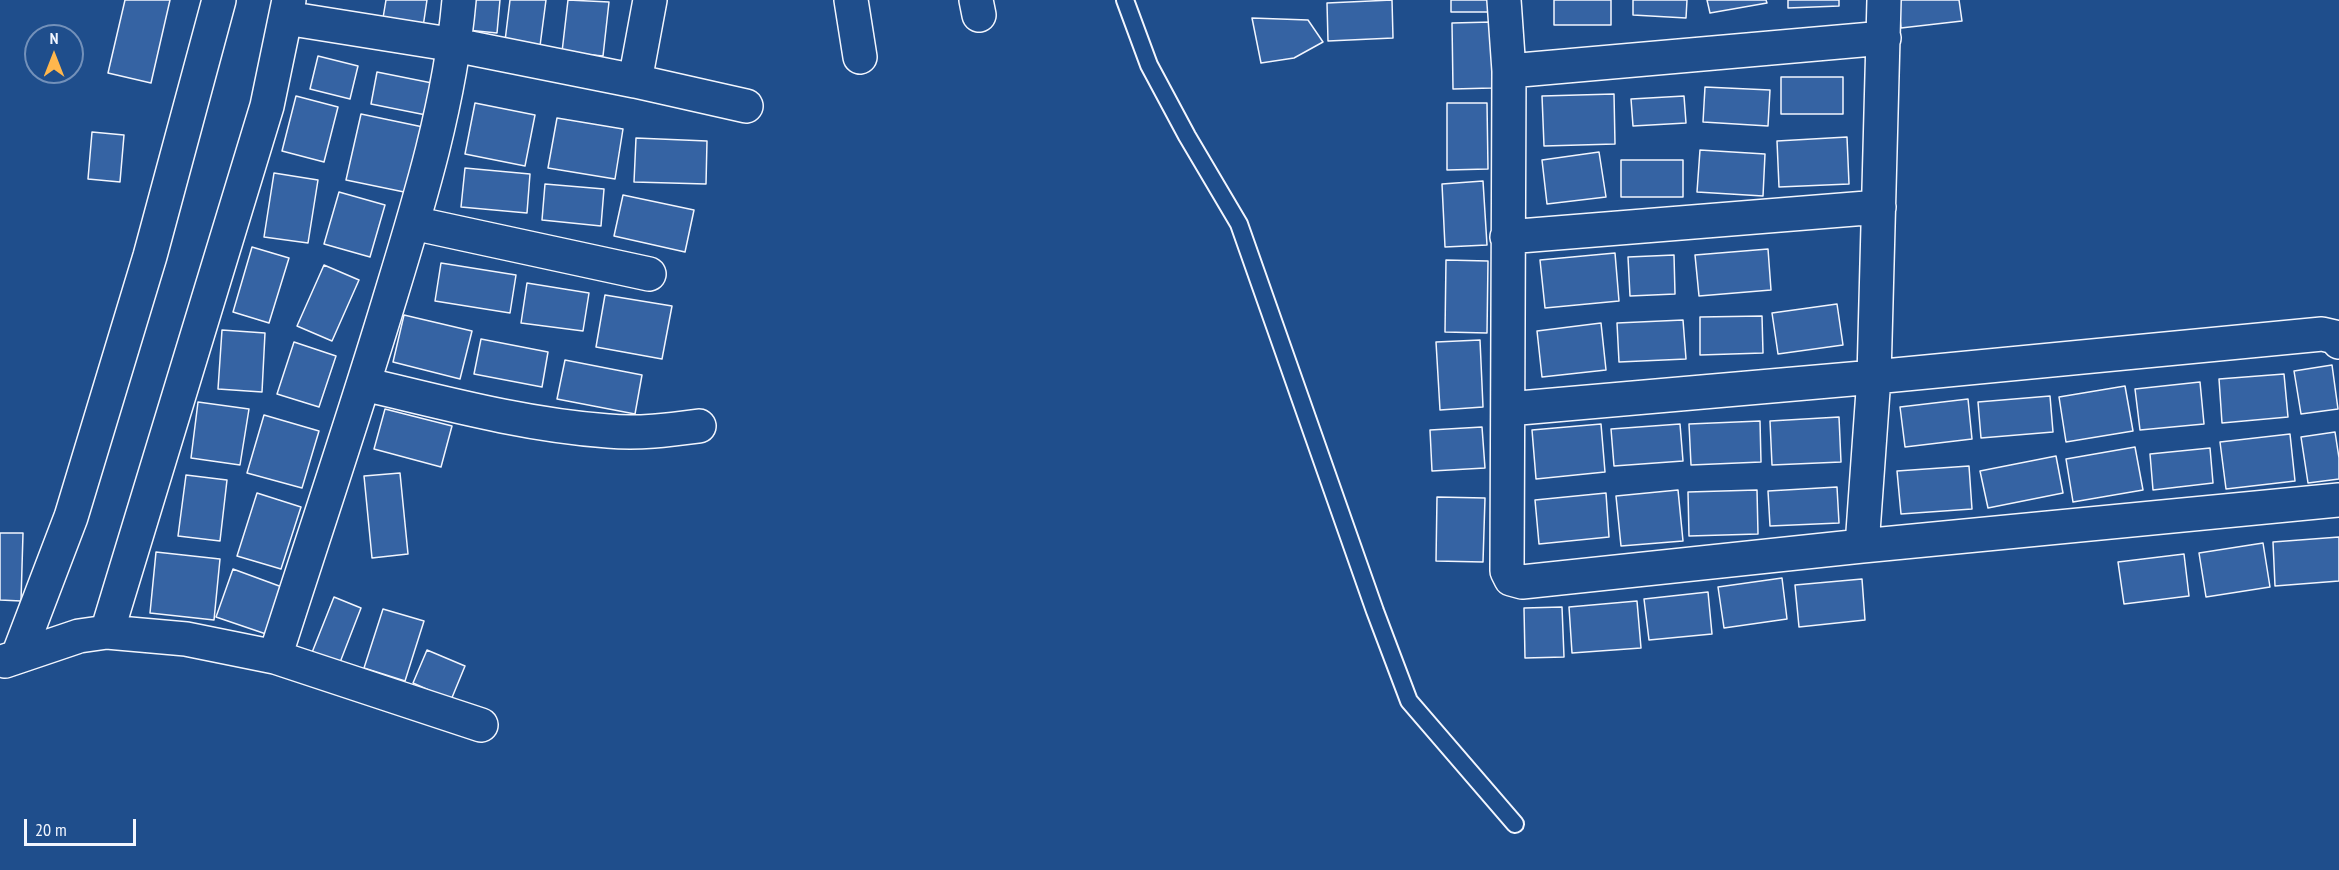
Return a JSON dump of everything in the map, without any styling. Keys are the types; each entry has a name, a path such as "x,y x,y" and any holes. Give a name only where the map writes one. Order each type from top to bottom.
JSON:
{"street":[{"path":"9,659 71,517 150,256 219,0"},
{"path":"275,657 364,384 413,223 438,130 455,45 459,0"},
{"path":"635,81 650,0"},
{"path":"851,0 860,57"},
{"path":"1504,0 1509,71 1507,571 1511,579 1522,582 1862,546 2339,500"},
{"path":"1862,546 1874,377 1884,0"},
{"path":"107,632 267,106 288,9 746,106"},
{"path":"1509,71 1884,38"},
{"path":"1507,237 1879,207"},
{"path":"413,223 649,274"},
{"path":"1508,409 2322,334 2334,337 2339,342"},
{"path":"364,384 520,420 598,430 651,432 699,426"},
{"path":"9,659 80,636 107,632 186,639 275,657 481,725"}],"lane":[{"path":"1125,0 1149,64 1187,136 1239,224 1374,611 1409,701 1515,824"}],"building":[{"path":"125,0 170,0 151,83 108,73"},
{"path":"386,0 427,0 423,27 383,18"},
{"path":"470,0 500,0 497,33 467,30"},
{"path":"510,0 546,0 540,46 505,41"},
{"path":"568,0 609,2 603,56 562,52"},
{"path":"1392,0 1393,38 1328,41 1327,3"},
{"path":"1451,0 1491,0 1491,12 1451,12"},
{"path":"1554,0 1611,0 1611,25 1554,25"},
{"path":"1633,0 1687,0 1686,18 1633,15"},
{"path":"1707,0 1766,0 1767,3 1710,13"},
{"path":"1788,0 1839,0 1839,6 1788,8"},
{"path":"1898,0 1959,0 1962,21 1901,28"},
{"path":"1252,18 1308,20 1323,42 1294,58 1261,63"},
{"path":"1492,22 1492,88 1453,89 1452,23"},
{"path":"318,56 358,66 350,99 310,89"},
{"path":"377,72 432,83 426,115 371,104"},
{"path":"1781,77 1843,77 1843,114 1781,114"},
{"path":"1705,87 1770,90 1768,126 1703,122"},
{"path":"1614,94 1615,144 1544,146 1542,96"},
{"path":"296,96 338,107 324,162 282,151"},
{"path":"1684,96 1686,123 1633,126 1631,99"},
{"path":"475,103 535,115 525,166 465,154"},
{"path":"1447,103 1487,103 1488,169 1447,170"},
{"path":"361,114 423,127 409,193 346,180"},
{"path":"557,118 623,129 615,179 548,168"},
{"path":"92,132 124,135 120,182 88,179"},
{"path":"1847,137 1849,184 1779,187 1777,141"},
{"path":"636,138 707,141 706,184 634,182"},
{"path":"1700,150 1765,154 1763,196 1697,192"},
{"path":"1599,152 1606,197 1547,204 1542,160"},
{"path":"1621,160 1683,160 1683,197 1621,197"},
{"path":"465,168 530,174 527,213 461,207"},
{"path":"274,173 318,180 308,243 264,237"},
{"path":"1483,181 1487,245 1445,247 1442,184"},
{"path":"545,184 604,189 601,226 542,220"},
{"path":"339,192 385,205 370,257 324,244"},
{"path":"623,195 694,210 685,252 614,236"},
{"path":"252,247 289,258 269,323 233,312"},
{"path":"1768,249 1771,290 1699,296 1695,255"},
{"path":"1615,253 1619,301 1545,308 1540,260"},
{"path":"1674,255 1675,294 1630,296 1628,257"},
{"path":"1446,260 1488,261 1487,333 1445,332"},
{"path":"441,263 516,275 510,313 435,301"},
{"path":"324,265 359,280 332,341 297,326"},
{"path":"527,283 589,293 583,331 521,323"},
{"path":"605,295 672,306 662,359 596,347"},
{"path":"1837,304 1843,345 1778,354 1772,313"},
{"path":"404,315 472,331 460,379 393,362"},
{"path":"1762,316 1763,353 1700,355 1700,317"},
{"path":"1683,320 1686,359 1619,362 1617,323"},
{"path":"1601,323 1606,370 1542,377 1537,331"},
{"path":"222,330 265,333 262,392 218,389"},
{"path":"481,339 548,352 542,387 474,374"},
{"path":"1480,340 1483,407 1440,410 1436,342"},
{"path":"294,342 336,356 319,407 277,394"},
{"path":"565,360 642,375 635,414 557,399"},
{"path":"2332,365 2338,409 2301,414 2294,371"},
{"path":"2284,374 2288,417 2222,423 2219,379"},
{"path":"2200,382 2204,424 2140,430 2135,389"},
{"path":"2125,386 2133,431 2066,442 2059,397"},
{"path":"2050,396 2053,432 1981,438 1978,402"},
{"path":"1968,399 1972,439 1905,447 1900,407"},
{"path":"198,402 249,409 240,465 191,458"},
{"path":"385,409 452,426 441,467 374,449"},
{"path":"264,415 319,431 302,488 247,473"},
{"path":"1839,417 1841,462 1772,465 1770,421"},
{"path":"1760,421 1761,462 1691,465 1689,424"},
{"path":"1601,424 1605,472 1536,479 1532,430"},
{"path":"1680,424 1683,461 1614,466 1611,429"},
{"path":"1482,427 1485,468 1432,471 1430,430"},
{"path":"2335,432 2339,479 2308,483 2301,437"},
{"path":"2290,434 2295,481 2226,489 2220,442"},
{"path":"2135,447 2143,490 2073,502 2066,459"},
{"path":"2210,448 2213,483 2153,490 2150,454"},
{"path":"2056,456 2063,493 1988,508 1980,471"},
{"path":"1969,466 1972,509 1901,514 1897,471"},
{"path":"400,473 408,554 372,558 364,476"},
{"path":"186,475 227,480 220,541 178,536"},
{"path":"1837,487 1839,523 1770,526 1768,491"},
{"path":"1678,490 1683,541 1621,546 1616,496"},
{"path":"1757,490 1758,534 1689,536 1688,492"},
{"path":"257,493 301,507 281,569 237,556"},
{"path":"1606,493 1609,537 1539,544 1535,500"},
{"path":"1437,497 1485,498 1483,562 1436,561"},
{"path":"0,533 23,533 21,601 0,600"},
{"path":"2339,537 2339,581 2275,586 2273,542"},
{"path":"2263,543 2270,587 2206,597 2199,553"},
{"path":"156,552 220,559 214,620 150,613"},
{"path":"2184,554 2189,596 2124,604 2118,562"},
{"path":"233,569 282,587 266,634 216,617"},
{"path":"1782,578 1787,619 1724,628 1718,587"},
{"path":"1862,579 1865,620 1799,627 1795,585"},
{"path":"1708,592 1712,634 1649,640 1644,599"},
{"path":"334,597 361,608 339,665 311,655"},
{"path":"1637,601 1641,648 1572,653 1569,607"},
{"path":"1562,607 1564,657 1525,658 1524,608"},
{"path":"383,609 424,621 405,681 364,668"},
{"path":"427,650 465,666 451,700 413,683"}]}
